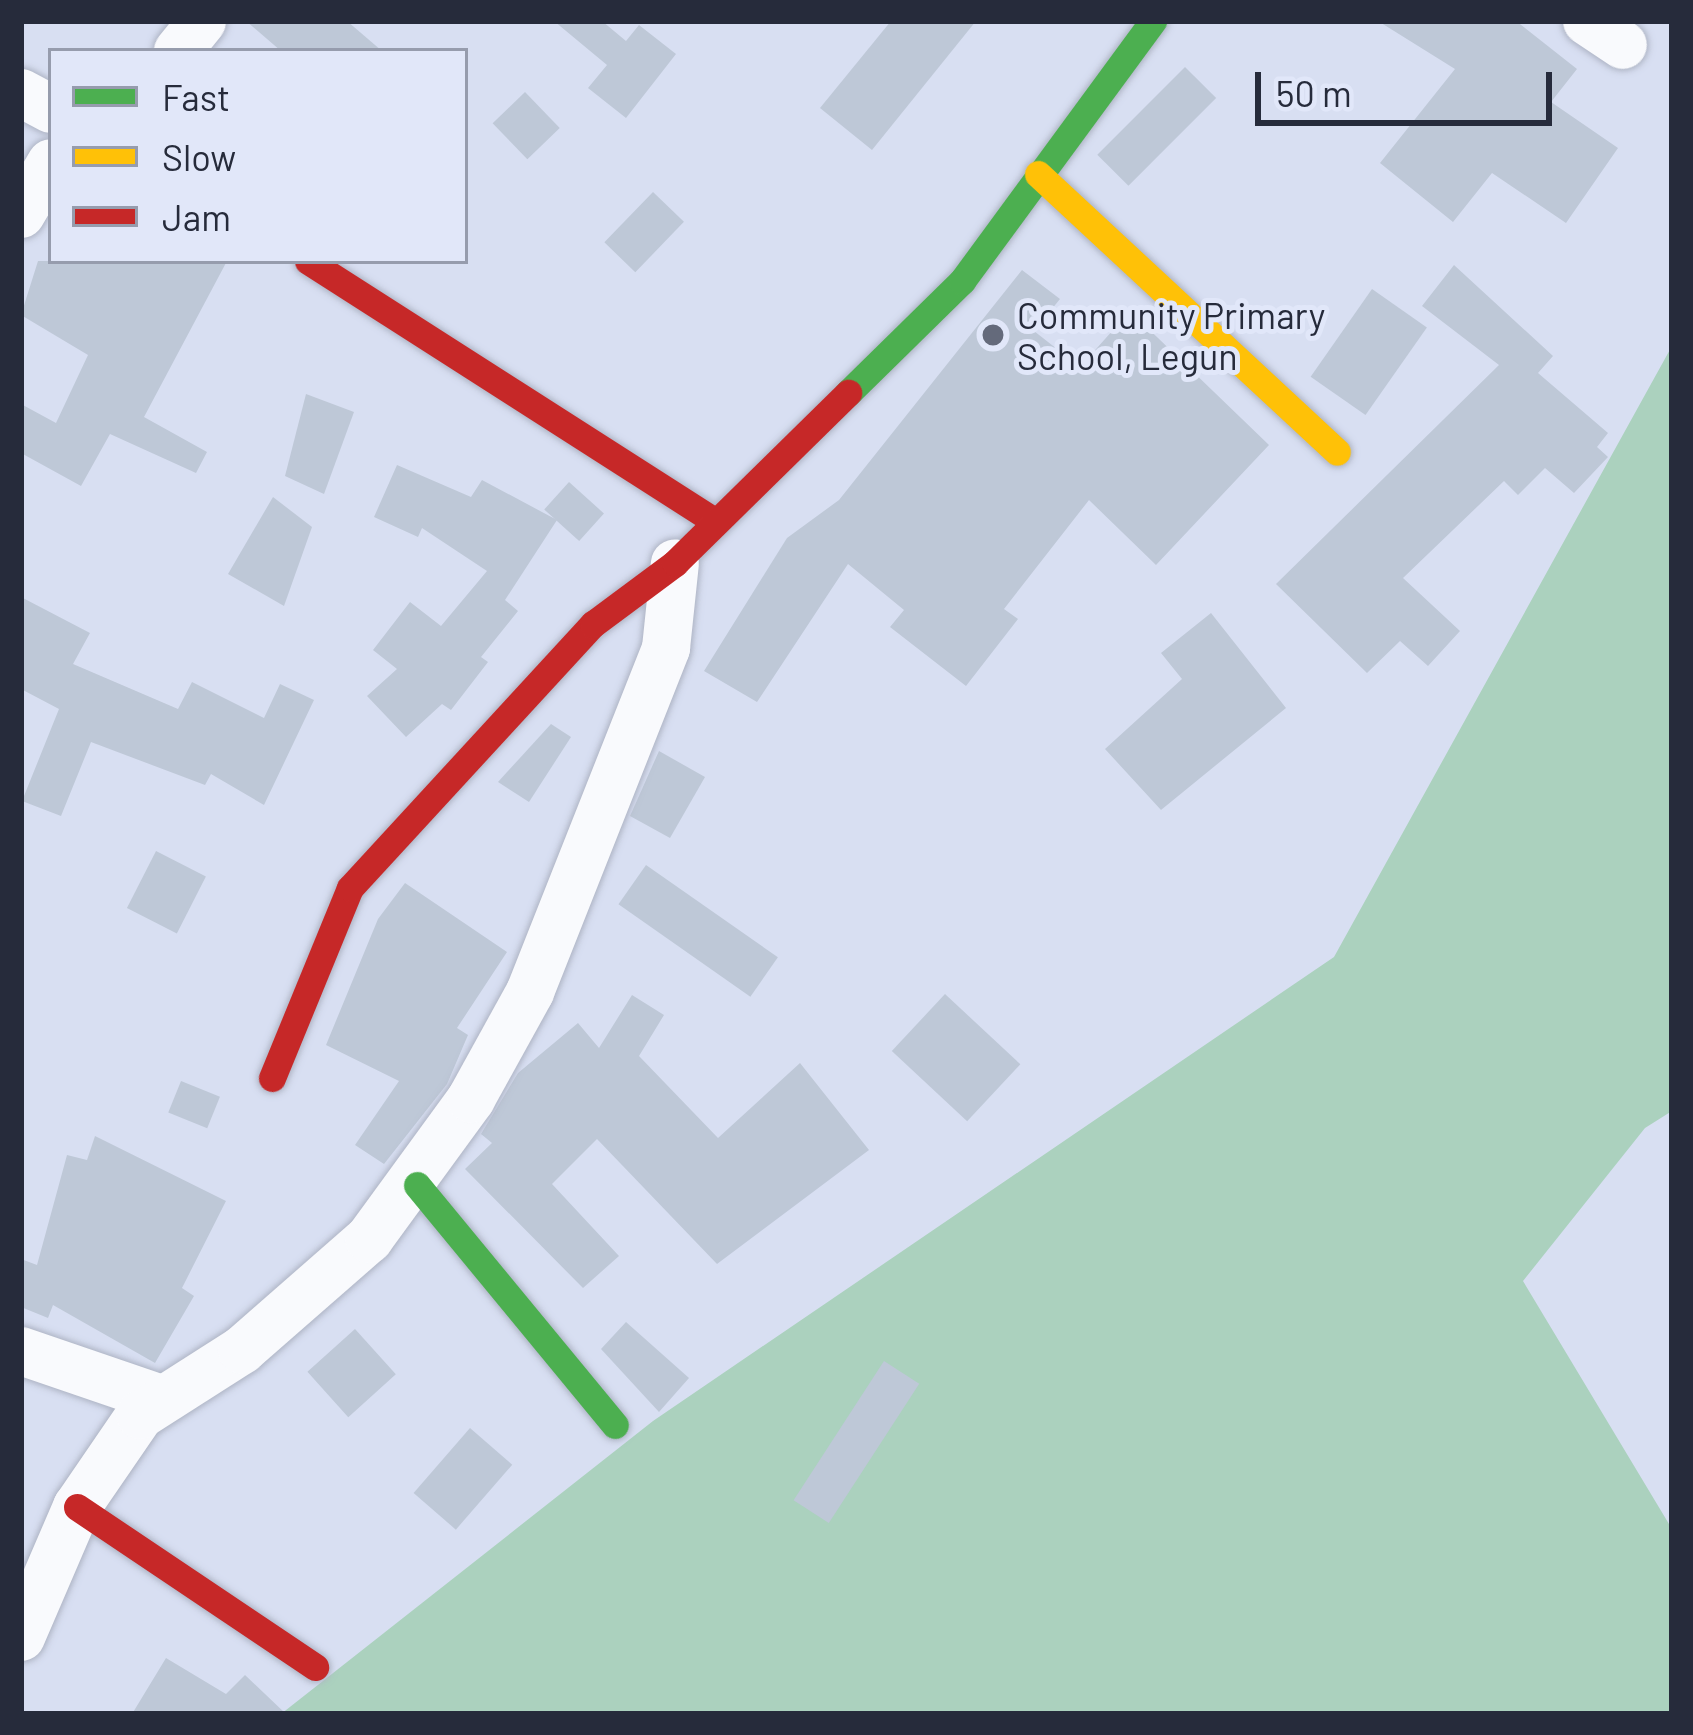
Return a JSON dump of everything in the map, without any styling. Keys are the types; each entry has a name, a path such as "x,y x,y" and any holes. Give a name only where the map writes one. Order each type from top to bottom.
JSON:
{"street":[{"path":"180,48 202,21"},
{"path":"272,1078 350,888 593,624 675,562 711,519 962,281 1154,21"},
{"path":"21,93 48,107"},
{"path":"21,214 48,168"},
{"path":"1038,174 1337,452"},
{"path":"313,264 711,519"},
{"path":"21,1637 76,1507 155,1397 242,1349 418,1185 543,962 666,648 675,562"},
{"path":"418,1185 615,1425"},
{"path":"21,1351 155,1397"},
{"path":"76,1507 315,1666"}],"green space":[{"path":"1672,346 1672,1111 1645,1128 1523,1281 1672,1529 1672,1714 281,1714 653,1421 1334,957"}],"building":[{"path":"246,21 347,21 378,48 278,48"},
{"path":"554,21 602,21 626,41 639,25 676,54 626,118 588,88 607,65"},
{"path":"891,21 976,21 872,150 820,108"},
{"path":"1378,21 1516,21 1577,69 1551,102 1618,148 1566,223 1492,173 1453,222 1380,163 1455,69"},
{"path":"1185,67 1216,98 1128,186 1097,155"},
{"path":"525,92 560,128 527,159 493,123"},
{"path":"653,192 684,222 635,272 604,242"},
{"path":"38,261 225,264 144,417 207,452 196,473 110,434 81,486 21,453 21,404 56,423 88,355 21,315"},
{"path":"1454,265 1553,356 1538,373 1608,433 1597,447 1608,457 1574,493 1545,468 1518,495 1504,481 1403,578 1460,631 1428,666 1400,641 1367,673 1276,584 1499,365 1422,306"},
{"path":"1022,270 1060,299 1034,331 1080,367 1130,311 1269,445 1156,565 1089,500 1004,609 1018,619 966,686 890,627 904,610 848,564 757,702 704,671 787,538 839,500"},
{"path":"1372,289 1427,327 1366,415 1311,377"},
{"path":"306,394 354,412 324,494 285,476"},
{"path":"397,465 471,497 482,480 557,520 505,600 518,611 481,657 488,662 451,710 442,704 406,737 367,696 397,669 373,650 410,602 441,626 487,571 422,528 418,537 374,517"},
{"path":"569,482 604,513 579,541 544,509"},
{"path":"273,497 312,527 284,606 228,574"},
{"path":"21,597 90,633 73,664 178,709 192,682 264,718 280,684 314,700 264,805 211,774 205,785 91,742 61,816 22,801 59,709 21,689"},
{"path":"1211,613 1286,708 1161,810 1105,749 1182,679 1161,653"},
{"path":"551,724 571,737 529,802 498,782"},
{"path":"659,751 705,777 670,838 630,816"},
{"path":"156,851 206,876 177,933 127,908"},
{"path":"646,865 778,957 750,997 618,904"},
{"path":"405,883 507,952 457,1028 468,1035 447,1084 384,1164 355,1145 399,1081 326,1045 378,919"},
{"path":"945,994 1020,1064 967,1121 892,1051"},
{"path":"632,995 664,1015 639,1056 718,1138 800,1063 869,1150 717,1264 597,1139 552,1184 619,1256 583,1288 465,1169 492,1143 481,1134 518,1073 578,1023 599,1048"},
{"path":"181,1081 220,1097 207,1128 168,1113"},
{"path":"95,1136 226,1201 182,1288 194,1296 155,1363 53,1305 48,1318 21,1307 21,1259 37,1265 67,1155 87,1160"},
{"path":"626,1322 689,1378 659,1412 601,1349"},
{"path":"355,1329 396,1374 348,1417 307,1372"},
{"path":"884,1361 919,1384 829,1523 794,1500"},
{"path":"470,1428 512,1465 456,1530 414,1493"},
{"path":"166,1658 226,1694 245,1675 286,1714 132,1714"}],"traffic: fast":[{"path":"848,393 962,281 1153,21"},
{"path":"417,1185 615,1425"}],"traffic: slow":[{"path":"1038,174 1337,452"}],"traffic: jam":[{"path":"313,264 711,519"},
{"path":"272,1078 350,888 593,624 675,563 848,393"},
{"path":"77,1507 315,1667"}],"place":[{"name":"Community Primary School, Legun","path":"993,335"}]}
